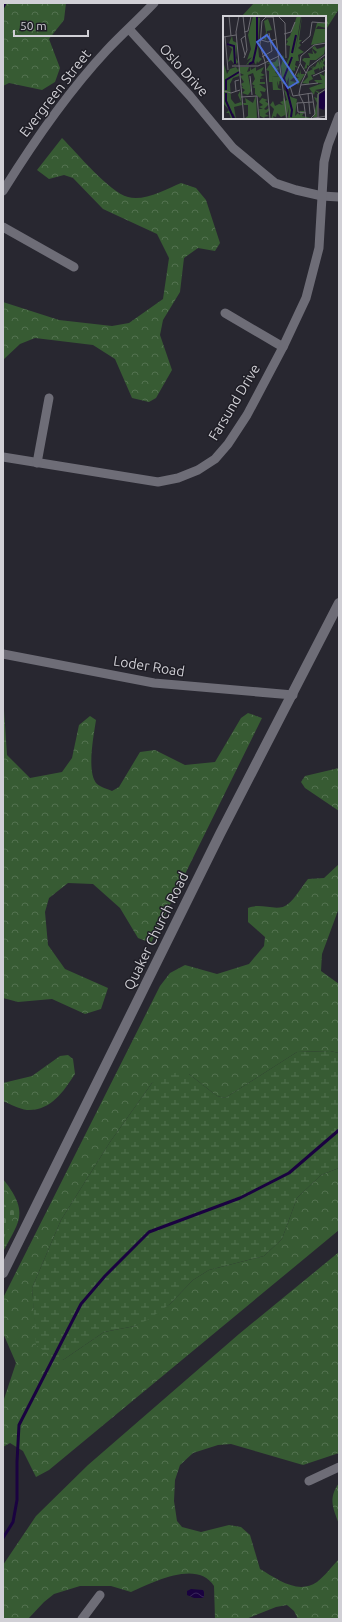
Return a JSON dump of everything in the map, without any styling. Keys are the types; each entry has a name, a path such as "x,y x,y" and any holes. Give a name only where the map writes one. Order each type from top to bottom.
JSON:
{"street":[{"name":"Evergreen Street","path":"3,191 32,143 58,109 106,51 154,3"},
{"name":"Oslo Drive","path":"129,28 190,96 233,148 275,183 322,196 339,197"},
{"name":"Farsund Drive","path":"3,457 158,482 178,478 198,470 214,458 228,444 247,415 283,347 306,298 319,248 324,162 328,145 339,116"},
{"path":"3,227 74,267"},
{"path":"225,313 283,347"},
{"path":"37,463 49,398"},
{"name":"Quaker Church Road","path":"3,1273 220,834 293,695 339,603"},
{"name":"Loder Road","path":"3,654 154,683 293,695"},
{"path":"309,1481 339,1467"},
{"path":"86,1618 100,1595"}],"green space":[{"path":"3,3 66,3 64,20 49,39 60,68 55,82 42,90 9,83 3,86"},
{"path":"254,3 339,3 339,9 326,29 326,16 242,16"},
{"path":"62,138 84,162 120,194 128,197 141,198 181,183 196,188 206,200 220,243 215,251 198,248 184,258 180,292 163,320 160,335 172,370 156,398 149,402 132,398 115,359 93,345 35,338 20,344 3,360 3,302 59,320 112,326 129,323 163,299 169,258 157,234 103,209 73,178 64,175 49,179 37,170"},
{"path":"3,695 7,755 30,778 62,772 72,758 79,725 90,716 96,720 91,763 94,779 98,785 112,791 119,787 140,752 155,750 185,765 215,762 241,718 248,713 262,718 151,943 138,938 120,908 93,884 68,883 49,898 45,912 48,945 65,969 108,988 101,1009 85,1014 52,999 18,1002 3,998"},
{"path":"339,768 339,811 305,788 301,782 305,776"},
{"path":"339,864 339,908 322,954 321,971 339,984 339,1053 330,1051 297,1052 225,1098 217,1096 189,1074 152,1083 110,1142 61,1220 32,1288 37,1344 63,1360 104,1332 135,1326 170,1304 193,1280 209,1270 264,1256 282,1239 297,1198 321,1175 339,1168 339,1230 49,1470 36,1477 23,1451 10,1443 3,1447 3,1402 16,1363 3,1333 3,1298 160,986 170,973 185,965 217,974 249,964 264,946 265,937 248,922 248,908 253,906 274,908 284,907 293,899 308,879 324,878"},
{"path":"330,1051 339,1053 339,1168 321,1175 297,1198 282,1239 264,1256 209,1270 193,1280 170,1304 149,1319 135,1326 104,1332 63,1360 55,1359 36,1345 32,1288 61,1220 110,1142 152,1083 167,1074 182,1072 189,1074 217,1096 225,1098 297,1052"},
{"path":"68,1055 73,1059 75,1074 61,1094 50,1104 27,1110 18,1108 3,1101 3,1083 32,1076 60,1056"},
{"path":"3,1179 15,1197 20,1213 16,1226 3,1252"},
{"path":"3,1204 16,1211 3,1240"},
{"path":"339,1252 339,1453 303,1465 231,1444 218,1445 193,1453 180,1465 175,1480 174,1501 177,1521 182,1527 201,1532 229,1525 241,1527 250,1535 260,1569 288,1584 302,1587 310,1586 320,1580 339,1559 339,1619 298,1619 294,1611 287,1605 276,1607 246,1619 215,1619 214,1586 206,1578 197,1574 186,1574 162,1579 131,1592 111,1586 80,1586 54,1594 28,1619 3,1619 3,1565 36,1516 88,1465 239,1334"},
{"path":"339,1483 339,1524 333,1508 333,1498"}],"water":[{"path":"191,1589 203,1590 204,1597 194,1598 187,1595 187,1591"}],"waterway":[{"path":"3,7 5,3"},
{"path":"3,1538 13,1522 17,1500 19,1425 81,1304 105,1276 149,1232 240,1198 289,1173 339,1130"}]}
